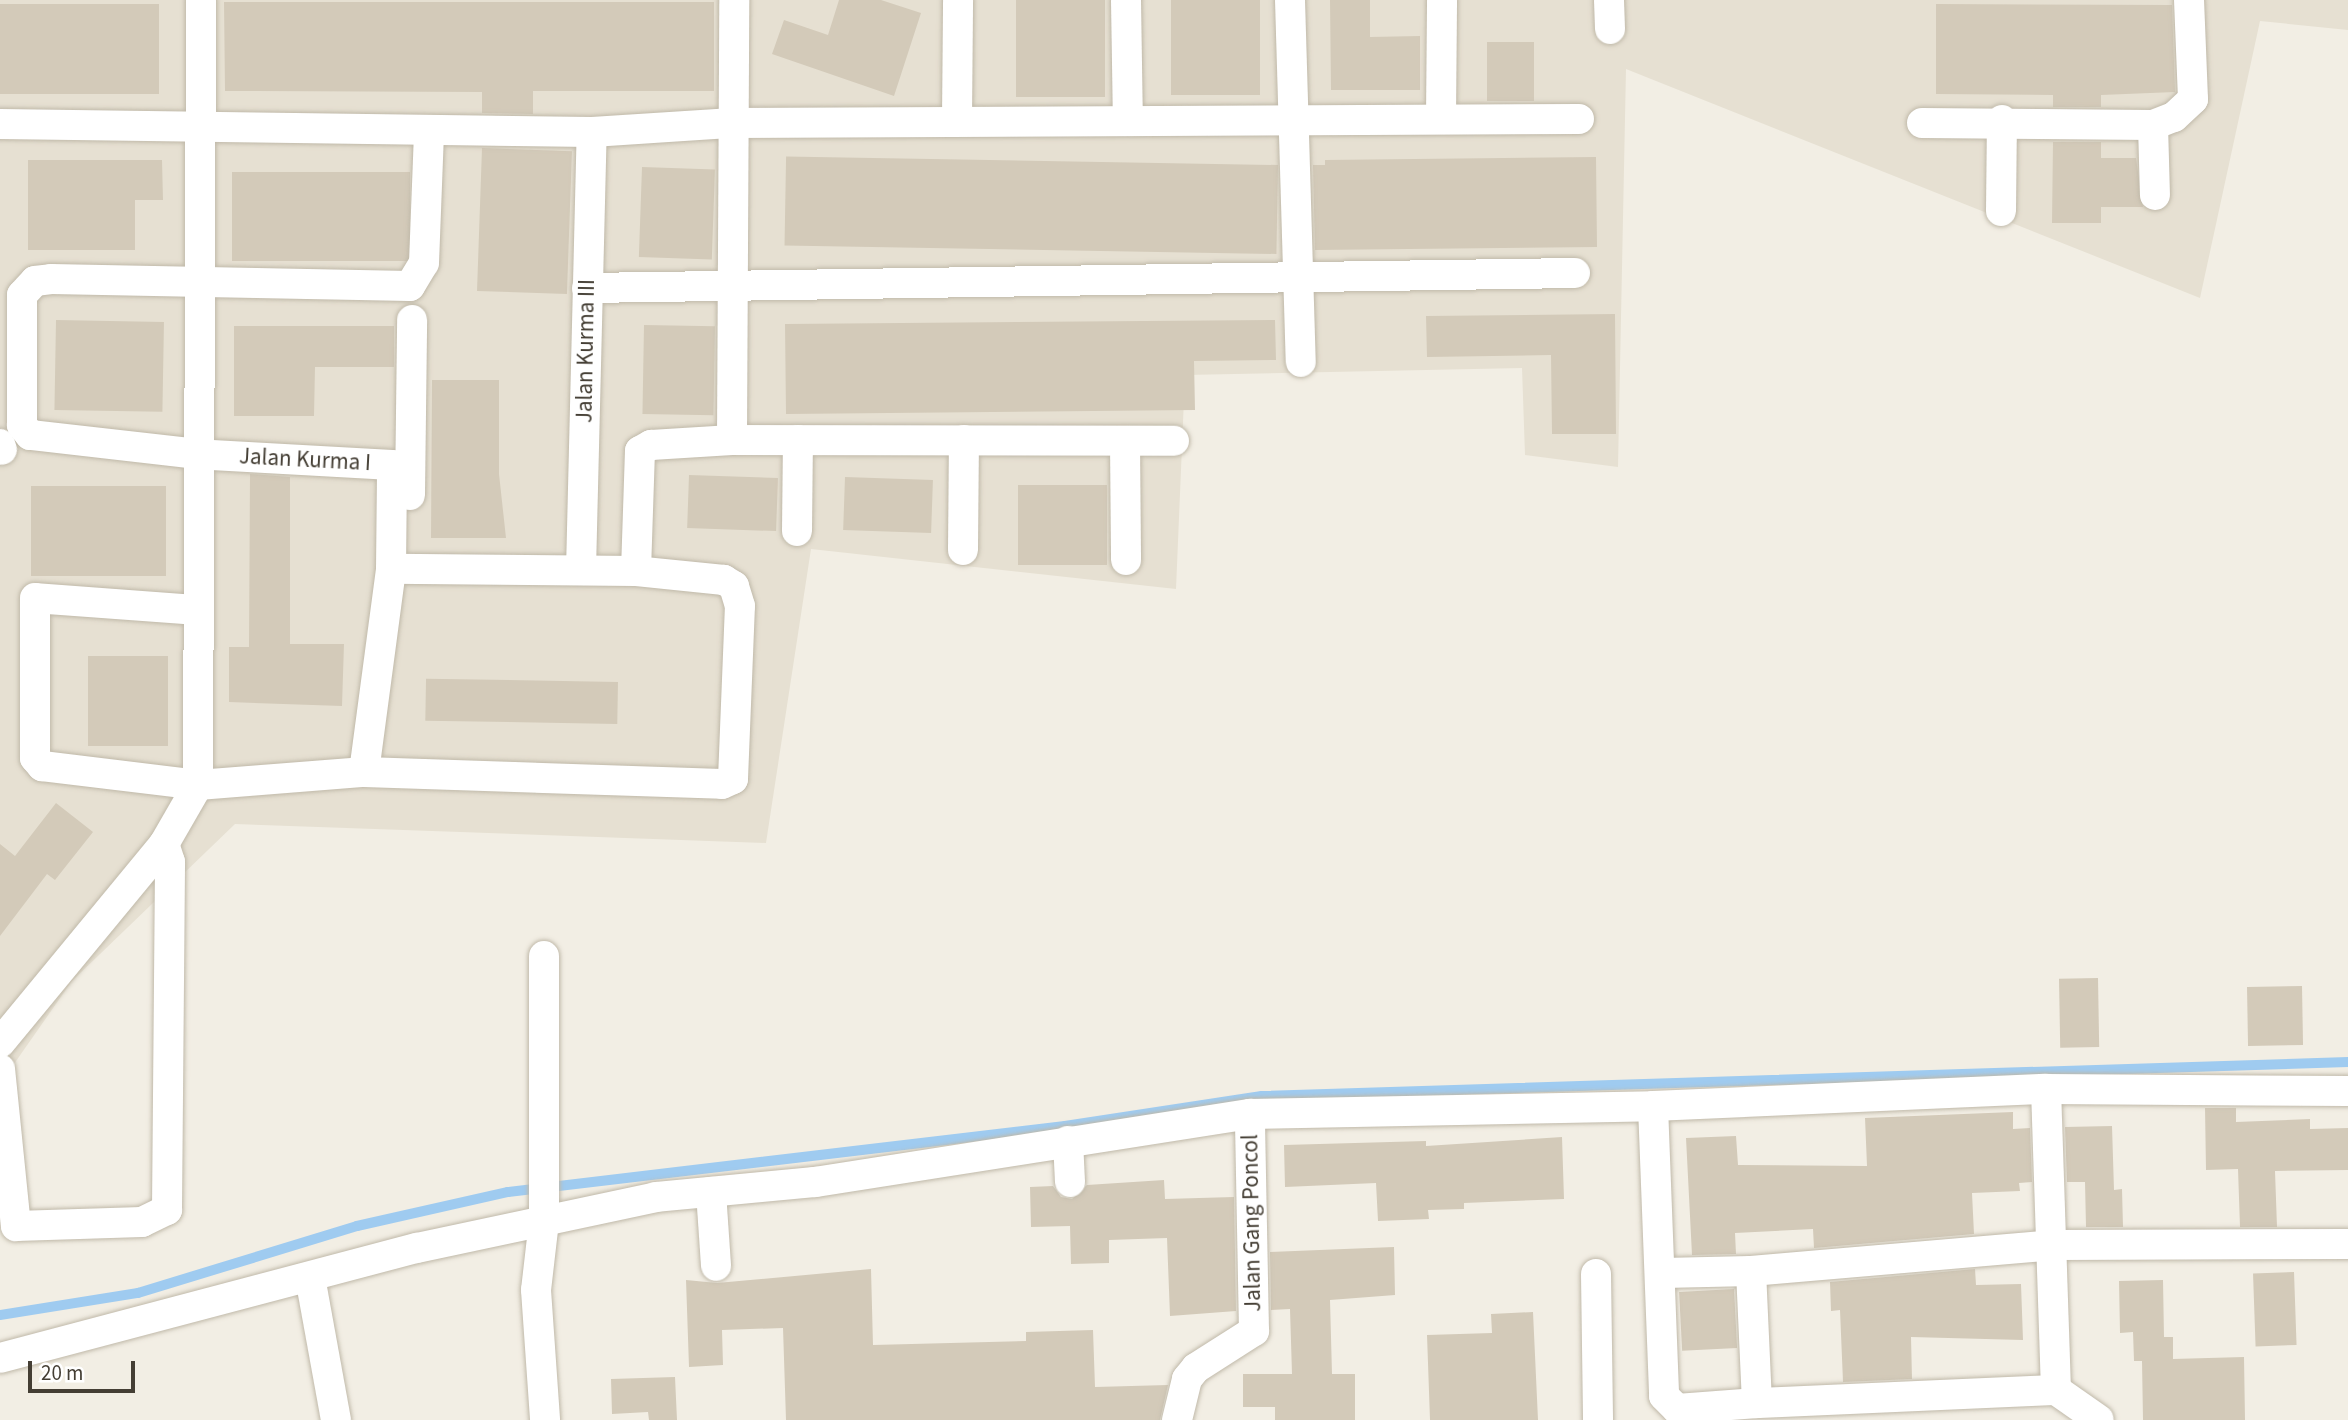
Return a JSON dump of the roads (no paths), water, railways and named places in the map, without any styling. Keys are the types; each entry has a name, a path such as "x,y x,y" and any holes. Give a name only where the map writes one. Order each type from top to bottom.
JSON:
{"street":[{"path":"0,1043 164,844 198,785 198,454 203,279 201,0"},
{"path":"732,440 734,0"},
{"path":"957,121 958,0"},
{"path":"1126,0 1128,121"},
{"path":"1290,0 1301,362"},
{"path":"1441,119 1442,0"},
{"path":"1922,123 2003,121 2153,125 2186,110 2193,99 2189,0"},
{"path":"0,124 200,130 592,132 733,123 1579,119"},
{"path":"2001,211 2003,121"},
{"path":"2153,125 2155,195"},
{"path":"198,454 30,435 22,425 22,295 36,281 203,279 411,286 424,264 429,131"},
{"name":"Jalan Kurma III","path":"580,570 592,132"},
{"path":"587,288 1575,272"},
{"path":"364,772 400,569 412,320"},
{"path":"636,571 640,451 732,440 1174,441"},
{"path":"797,531 798,440"},
{"path":"963,550 964,440"},
{"path":"1125,441 1126,560"},
{"name":"Jalan Kurma I","path":"198,454 392,465 400,569"},
{"path":"197,610 35,598 35,758 42,766 198,785 364,772 722,784 733,779 740,606 734,586 724,580 636,571 400,569"},
{"path":"0,1069 16,1226 142,1222 167,1210 170,862 164,844"},
{"path":"544,956 544,1222 536,1290 545,1420"},
{"path":"0,1358 310,1277 656,1197 816,1182 1250,1114 1653,1106 2046,1089 2348,1091"},
{"path":"2046,1089 2055,1245 2056,1390"},
{"path":"1653,1106 1668,1404 1677,1409 2056,1390 2099,1420"},
{"name":"Jalan Gang Poncol","path":"1177,1420 1187,1379 1196,1368 1254,1331 1250,1114"},
{"path":"1068,1141 1070,1182"},
{"path":"711,1192 716,1266"},
{"path":"1663,1273 1751,1271 2055,1245 2348,1244"},
{"path":"1751,1271 1757,1404"},
{"path":"1596,1274 1598,1420"},
{"path":"310,1277 336,1420"}],"waterway":[{"path":"0,1315 138,1293 357,1226 508,1192 1065,1126 1262,1096 2348,1062"}]}
